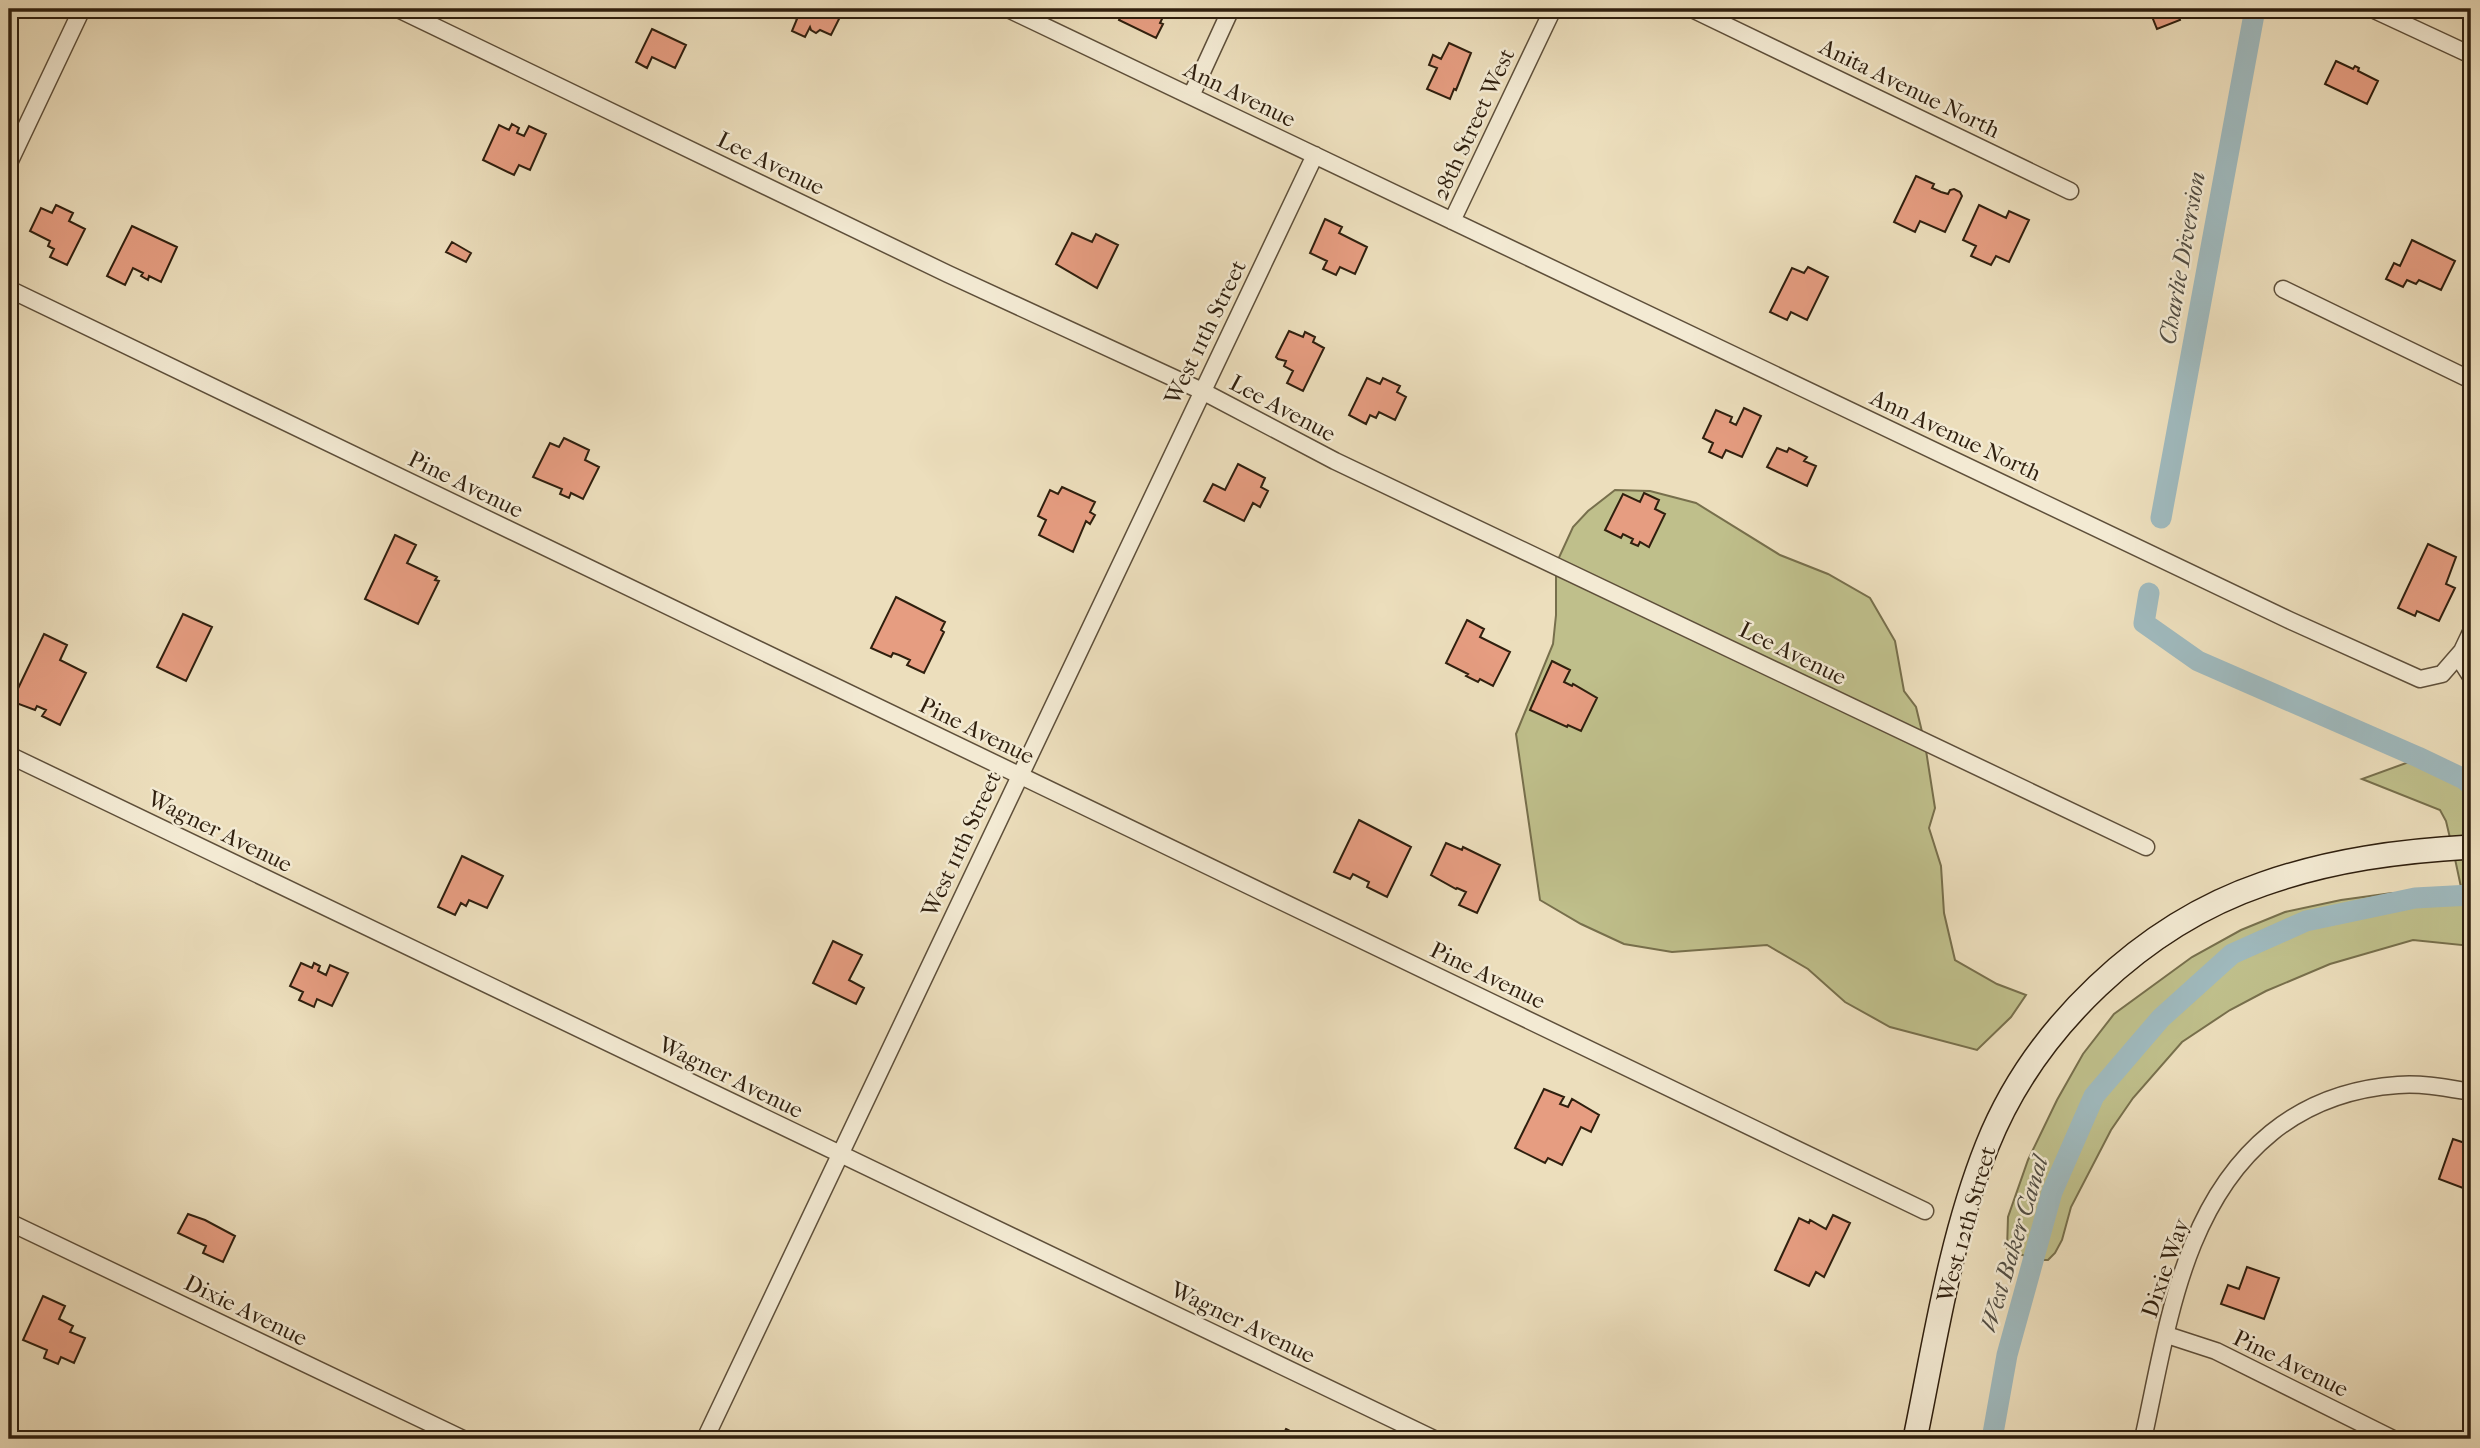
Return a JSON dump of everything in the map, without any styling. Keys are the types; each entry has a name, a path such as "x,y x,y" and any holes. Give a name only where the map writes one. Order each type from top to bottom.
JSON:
{"street":[{"path":"9,163 82,9"},
{"name":"Lee Avenue","path":"398,9 948,274 1202,391 1335,461 2146,846"},
{"name":"Ann Avenue","path":"1008,9 1452,221"},
{"path":"1191,96 1231,9"},
{"name":"28th Street West","path":"1452,221 1553,9"},
{"name":"Anita Avenue North","path":"1692,9 2070,191"},
{"path":"2372,9 2471,55"},
{"name":"West 11th Street","path":"705,1439 1315,155"},
{"name":"Ann Avenue North","path":"1452,221 2289,620 2420,679 2442,674 2455,659"},
{"name":"Pine Avenue","path":"9,289 1925,1211"},
{"path":"2283,289 2471,380"},
{"path":"2455,659 2471,632"},
{"name":"Wagner Avenue","path":"9,755 1434,1439"},
{"name":"West 12th Street","path":"1915,1439 1948,1281 1977,1171 1999,1118 2013,1093 2068,1017 2135,955 2195,915 2239,893 2307,870 2353,859 2400,852 2471,847"},
{"name":"Dixie Way","path":"2143,1439 2182,1276 2193,1243 2221,1188 2247,1154 2278,1125 2333,1098 2364,1089 2400,1085 2471,1092"},
{"name":"Dixie Avenue","path":"9,1222 463,1439"},
{"name":"Pine Avenue","path":"2167,1335 2216,1351 2393,1439"}],"lane":[{"path":"2455,659 2471,684"}],"green space":[{"path":"1615,490 1650,491 1696,503 1780,555 1828,574 1870,598 1895,641 1904,691 1916,707 1925,744 1935,808 1929,828 1941,866 1944,913 1955,960 1997,984 2026,995 2011,1017 1977,1050 1890,1027 1845,1002 1808,969 1767,945 1672,952 1624,944 1581,924 1540,900 1516,734 1553,644 1556,564 1573,527"},
{"path":"2431,754 2471,774 2471,837 2450,838 2440,810 2362,779"},
{"path":"2471,858 2471,946 2413,940 2330,964 2266,991 2230,1010 2182,1042 2133,1098 2111,1130 2071,1207 2062,1240 2055,1253 2048,1260 2038,1260 2007,1250 2008,1217 2028,1160 2083,1054 2114,1014 2192,957 2241,930 2285,912 2341,900 2392,893 2451,894 2461,887 2455,859"}],"building":[{"path":"789,9 844,9 831,35 820,30 816,33 810,27 805,37 792,31 797,19 786,14"},
{"path":"1124,9 1164,9 1160,23 1163,24 1156,38 1119,20"},
{"path":"2149,9 2176,9 2180,20 2157,29"},
{"path":"652,29 686,45 675,68 652,57 647,68 636,62"},
{"path":"1449,43 1471,53 1450,99 1427,89 1437,68 1429,65 1433,55 1441,59"},
{"path":"2336,61 2353,69 2355,66 2359,68 2358,71 2378,81 2367,104 2325,84"},
{"path":"512,124 519,128 517,133 524,136 529,126 546,134 530,170 519,165 514,175 483,160 499,125 509,130"},
{"path":"1916,176 1934,184 1932,188 1941,192 1948,194 1954,189 1960,192 1962,196 1945,232 1920,221 1915,232 1894,222"},
{"path":"56,205 73,213 69,221 85,229 67,265 50,257 54,249 48,246 50,241 30,231 41,208 52,213"},
{"path":"1979,205 2006,218 2009,211 2029,220 2009,262 1996,256 1991,265 1971,256 1976,246 1963,240"},
{"path":"1325,219 1342,227 1339,233 1367,247 1355,274 1340,267 1336,275 1323,269 1327,261 1310,253"},
{"path":"132,226 177,247 161,282 149,276 148,280 141,276 143,273 133,268 125,285 107,276"},
{"path":"1072,233 1092,242 1096,234 1118,245 1097,288 1056,264"},
{"path":"2412,240 2455,261 2441,290 2419,280 2416,284 2407,280 2403,287 2386,279 2394,263 2400,266"},
{"path":"452,242 471,253 466,262 446,252"},
{"path":"1808,267 1828,277 1807,320 1791,312 1787,320 1770,312 1792,268 1804,273"},
{"path":"1289,331 1303,337 1305,332 1315,337 1313,342 1324,348 1303,391 1287,383 1293,371 1284,366 1286,361 1276,357"},
{"path":"1367,378 1380,384 1383,378 1400,386 1397,392 1406,397 1395,420 1379,412 1376,418 1370,415 1366,424 1349,415"},
{"path":"1744,408 1761,416 1742,457 1726,450 1722,458 1709,452 1713,443 1703,438 1716,410 1732,417 1730,422 1736,425"},
{"path":"564,438 589,450 585,460 599,467 583,499 571,493 569,498 560,494 562,489 533,477 550,443 559,447"},
{"path":"1777,448 1787,452 1789,448 1807,457 1804,461 1816,466 1807,486 1767,467"},
{"path":"1238,464 1265,478 1261,487 1268,491 1260,507 1253,503 1244,521 1204,501 1213,484 1225,490"},
{"path":"1062,487 1095,502 1090,512 1095,515 1090,524 1086,521 1073,552 1039,535 1046,520 1038,516 1050,490 1058,494"},
{"path":"1644,493 1659,500 1655,509 1665,514 1649,547 1640,542 1638,546 1631,543 1633,539 1623,534 1621,538 1605,530 1623,494 1640,502"},
{"path":"395,535 416,545 407,563 437,577 435,580 439,581 418,624 365,599"},
{"path":"2428,544 2456,557 2446,584 2455,588 2439,621 2417,611 2415,616 2398,608"},
{"path":"896,597 945,622 941,630 944,632 924,673 907,665 910,660 893,653 891,657 871,648"},
{"path":"183,614 212,627 186,681 157,667"},
{"path":"1467,620 1484,629 1480,637 1510,652 1493,686 1480,679 1478,682 1446,663"},
{"path":"44,634 67,645 60,660 86,673 60,725 42,716 46,710 37,706 35,710 16,703 13,699"},
{"path":"1552,661 1570,670 1564,682 1572,686 1573,684 1597,698 1581,731 1530,710"},
{"path":"1359,820 1411,847 1387,897 1367,887 1369,882 1353,874 1350,879 1334,872"},
{"path":"1446,843 1462,850 1463,847 1500,865 1477,913 1459,905 1466,892 1431,875"},
{"path":"462,856 503,876 487,908 469,900 466,906 461,903 455,915 438,907"},
{"path":"833,941 862,955 849,980 864,988 856,1004 813,983"},
{"path":"301,963 312,968 314,963 320,966 318,971 326,975 330,965 348,973 332,1006 317,999 314,1007 299,1000 303,992 290,986"},
{"path":"1544,1089 1564,1097 1560,1104 1568,1107 1572,1099 1599,1115 1591,1132 1581,1127 1562,1165 1548,1158 1545,1163 1515,1148"},
{"path":"2453,1139 2471,1145 2471,1191 2439,1179"},
{"path":"188,1214 235,1236 223,1262 203,1253 206,1246 178,1233"},
{"path":"1833,1215 1850,1223 1824,1277 1816,1272 1809,1286 1775,1270 1799,1218 1809,1223 1810,1220 1826,1229"},
{"path":"2247,1267 2279,1278 2264,1319 2221,1304 2228,1285 2239,1289"},
{"path":"43,1296 65,1306 59,1319 73,1326 70,1332 85,1338 74,1363 61,1357 58,1364 44,1358 47,1350 23,1340"},
{"path":"1286,1429 1302,1437 1302,1439 1281,1439"}],"waterway":[{"name":"Charlie Diversion","path":"2161,518 2255,9"},
{"name":"Charlie Diversion","path":"2149,593 2144,623 2198,661 2418,757 2471,785"},
{"name":"West Baker Canal","path":"1992,1439 2007,1355 2052,1192 2094,1096 2161,1018 2232,954 2306,921 2415,898 2471,895"}]}
